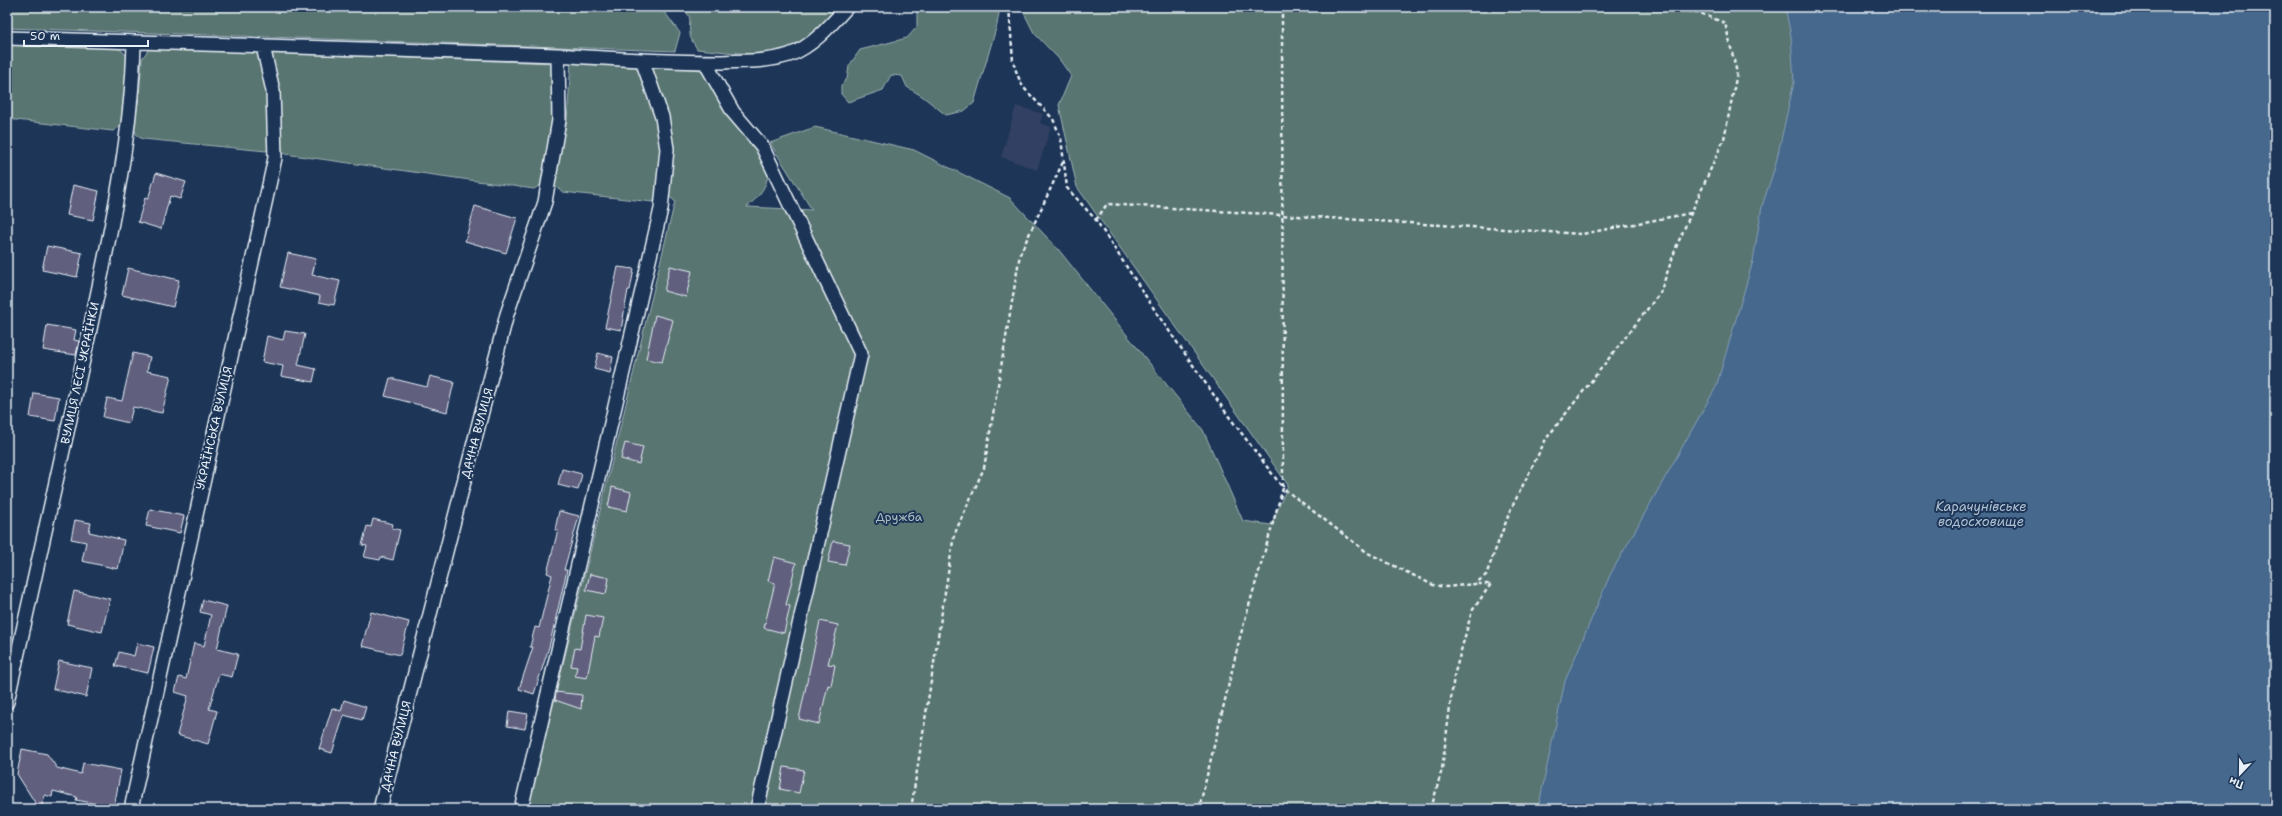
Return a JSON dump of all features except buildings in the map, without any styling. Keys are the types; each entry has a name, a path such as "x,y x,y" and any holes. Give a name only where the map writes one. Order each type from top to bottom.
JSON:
{"street":[{"path":"7,38 558,55 706,62 761,61 789,55 809,44 830,26 847,7"},
{"name":"ВУЛИЦЯ ЛЕСІ УКРАЇНКИ","path":"7,702 70,422 115,209 133,90 134,42"},
{"name":"УКРАЇНСЬКА ВУЛИЦЯ","path":"131,809 275,158 273,91 263,46"},
{"name":"ДАЧНА ВУЛИЦЯ","path":"380,809 507,314 545,202 559,120 558,55"},
{"path":"521,809 661,209 667,149 662,117 642,60"},
{"path":"706,62 733,112 762,146 861,354 757,809"}],"path":[{"path":"1009,7 1013,61 1017,74 1023,87 1053,119 1061,138 1067,188 1096,220 1167,327 1283,488 1368,553 1432,585 1446,587 1491,584 1472,611 1454,676 1442,769 1431,809"},
{"path":"1198,809 1240,637 1283,488 1282,7"},
{"path":"1459,7 1632,7 1697,12 1725,23 1737,73 1724,139 1691,213 1660,293 1546,439 1510,511 1486,575 1475,584"},
{"path":"911,809 954,535 984,468 1020,254 1063,161"},
{"path":"1096,220 1107,204 1582,234 1691,213"}],"shaded area":[{"path":"1016,106 1043,114 1040,123 1051,127 1037,170 1001,157"}],"green space":[{"path":"7,7 655,7 666,14 680,33 675,51 7,28"},
{"path":"678,7 839,7 812,34 796,45 783,50 755,54 697,49 690,36 690,18 687,13"},
{"path":"917,7 1000,7 997,25 974,103 964,111 946,115 922,96 907,87 902,76 891,75 883,90 848,102 841,94 841,85 847,79 849,66 860,50 907,38 917,27"},
{"name":"Дружба","path":"1021,7 1888,7 1781,214 1596,809 528,809 675,201 668,196 668,117 651,66 703,70 729,116 761,154 767,165 768,177 763,189 747,207 812,210 770,143 815,127 914,150 1010,198 1058,249 1203,430 1243,521 1271,525 1288,485 1077,187 1059,105 1071,76 1059,59 1034,33"},
{"path":"7,43 118,47 128,57 122,125 113,131 7,119"},
{"path":"154,47 258,52 267,90 270,147 266,151 143,139 137,136 134,128 139,97 142,59 148,50"},
{"path":"270,53 552,63 554,119 544,183 534,189 285,154 281,150 281,115"},
{"path":"571,62 638,65 656,117 661,148 657,197 653,202 563,192 553,185 559,148 567,121"}],"water":[{"name":"Карачунівське водосховище","path":"1785,7 2275,7 2275,809 1538,809 1565,681 1610,575 1716,387 1753,261 1762,206 1775,167 1794,82 1791,36"}]}
